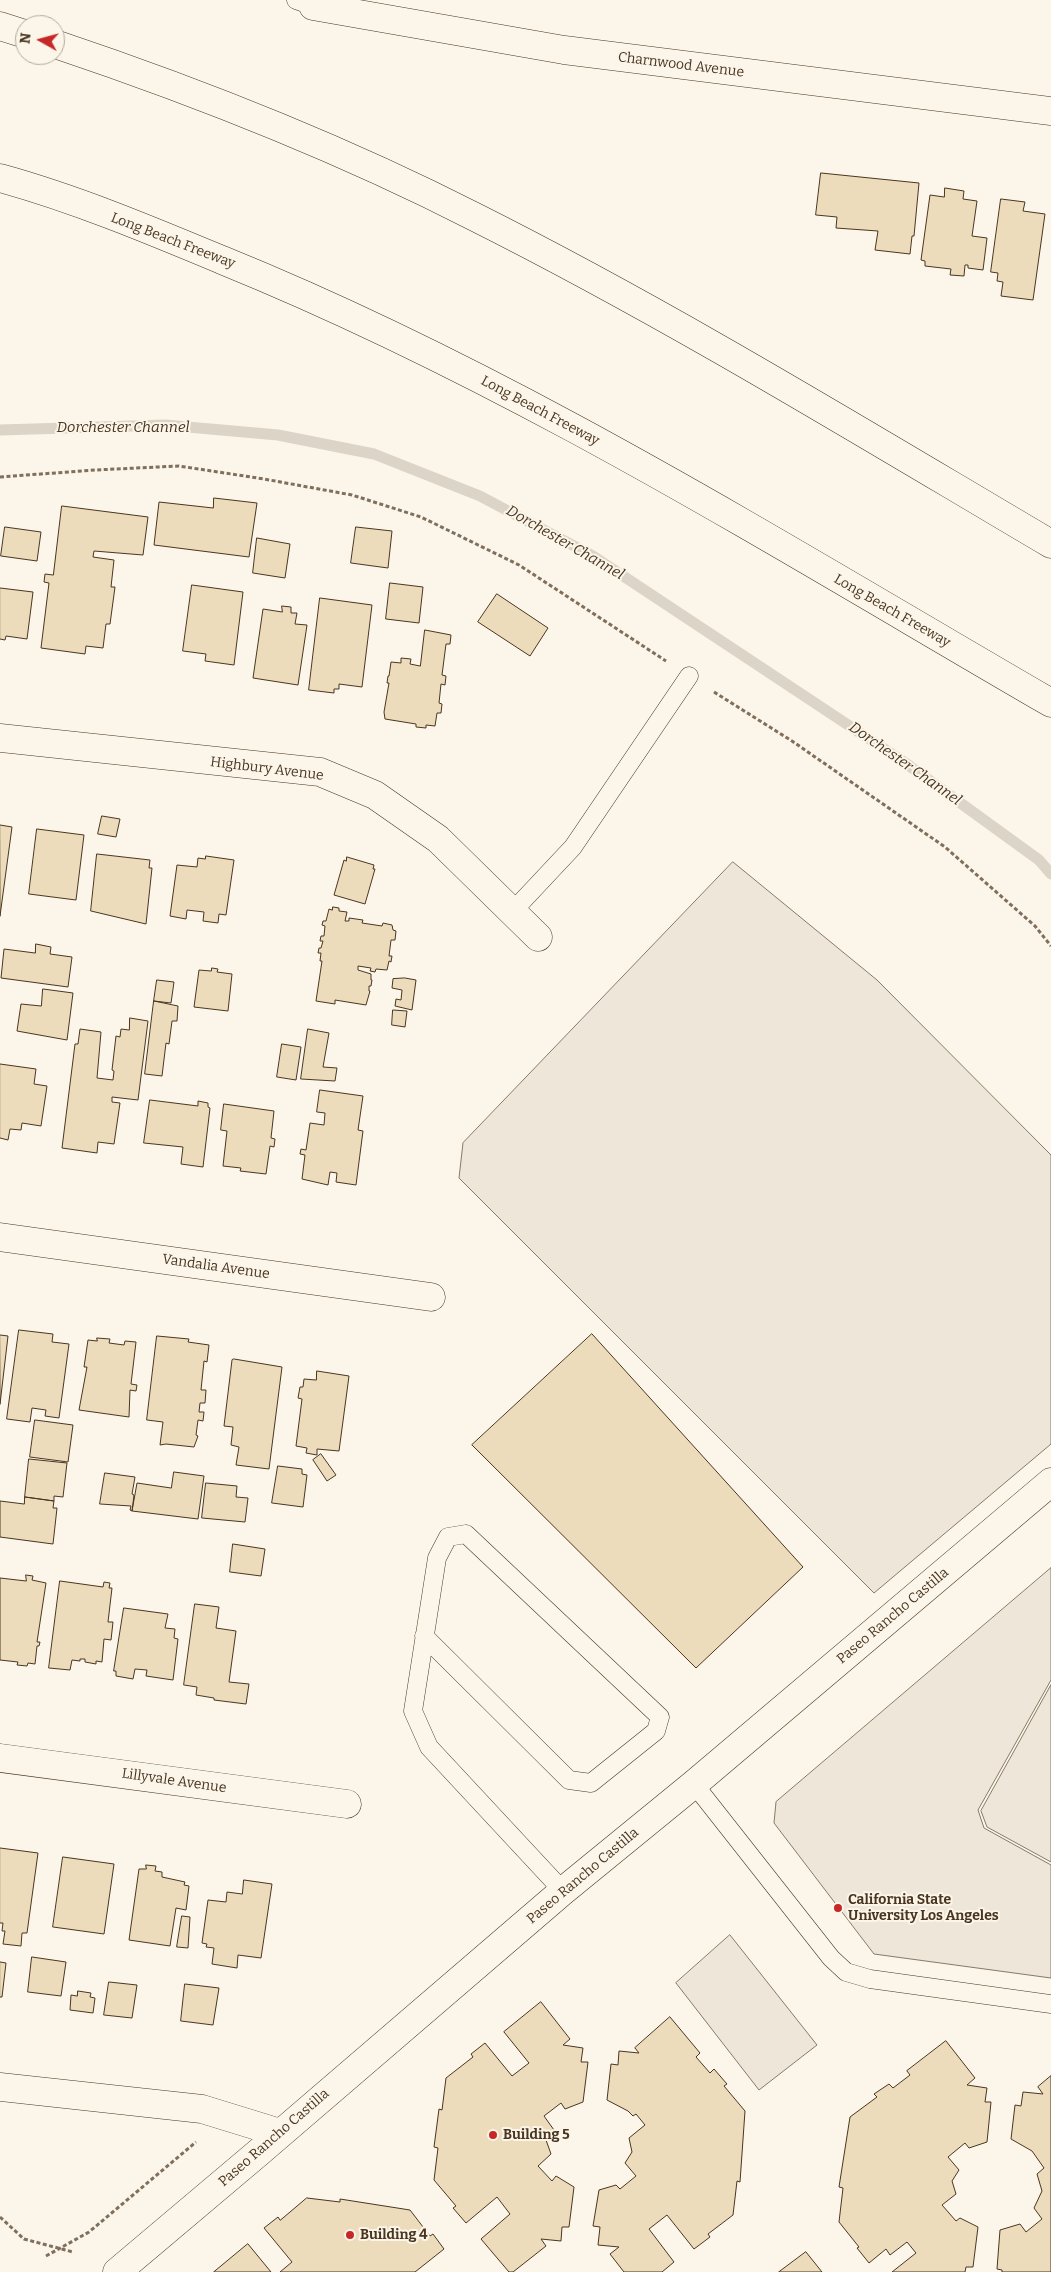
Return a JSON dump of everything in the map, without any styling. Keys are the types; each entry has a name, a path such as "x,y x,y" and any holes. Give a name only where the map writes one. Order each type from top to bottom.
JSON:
{"main road":[{"name":"Charnwood Avenue","path":"304,3 564,50 1051,111"},
{"path":"0,26 15,31"},
{"path":"65,48 211,100 329,149 473,216 642,306 1051,544"},
{"name":"Long Beach Freeway","path":"0,178 148,229 275,281 395,336 539,409 640,465 1051,703"},
{"name":"Highbury Avenue","path":"0,738 320,772 375,796 438,839 538,937"},
{"name":"Vandalia Avenue","path":"0,1237 432,1297"},
{"name":"Paseo Rancho Castilla","path":"117,2272 563,1891 694,1784 1051,1482"},
{"name":"Lillyvale Avenue","path":"0,1758 347,1804"},
{"path":"0,2087 202,2109 280,2133"}],"lane":[{"path":"512,912 573,847 689,676"},
{"path":"424,1636 569,1780 591,1783 656,1731 660,1717 466,1534 448,1537 437,1558 424,1636 413,1711 429,1747 563,1891"},
{"path":"694,1784 831,1958 846,1972 870,1979 1051,2004"}],"path":[{"path":"0,477 179,466 264,478 352,495 421,517 520,564 689,676 792,740 945,847 1035,926 1051,946"},
{"path":"46,2256 89,2232 203,2136"},
{"path":"0,2217 24,2239 73,2252"}],"shaded area":[{"path":"733,862 877,980 1051,1155 1051,1444 874,1593 459,1178 463,1143"},
{"path":"1051,1568 1051,1680 978,1810 984,1828 1051,1865 1051,1978 874,1954 774,1823 776,1802"},
{"path":"1051,1685 1051,1862 987,1827 981,1811"},
{"path":"730,1935 817,2045 759,2090 676,1983"}],"building":[{"path":"821,173 919,183 914,236 912,236 910,254 875,250 878,231 836,228 837,217 816,215"},
{"path":"945,188 964,191 963,199 977,201 972,236 987,238 983,270 968,268 968,265 965,265 964,276 950,275 951,269 925,266 925,261 921,260 930,195 944,197"},
{"path":"1001,199 1025,202 1023,211 1045,214 1033,300 1001,296 1003,282 997,281 998,273 991,272"},
{"path":"214,498 257,503 249,557 154,545 159,502 213,508"},
{"path":"62,506 148,517 143,555 94,551 93,557 114,560 111,587 115,587 110,624 106,624 103,648 86,646 85,654 41,648 49,583 44,582 45,574 53,575"},
{"path":"5,527 41,532 37,561 1,556"},
{"path":"356,527 392,531 388,568 351,563"},
{"path":"257,538 290,544 285,578 253,573"},
{"path":"390,583 423,587 419,623 386,619"},
{"path":"192,585 243,592 234,665 205,661 206,654 183,651"},
{"path":"0,588 33,592 27,639 6,636 5,640 0,639"},
{"path":"497,594 548,628 530,656 478,622"},
{"path":"320,598 372,605 362,687 339,684 339,689 334,689 334,693 309,690"},
{"path":"282,606 291,607 291,613 297,613 295,624 307,625 298,685 253,678 263,609 282,612"},
{"path":"425,630 451,635 450,644 446,644 442,675 446,676 445,685 441,684 439,703 442,704 441,713 437,713 435,726 426,725 426,728 416,727 416,724 385,719 384,712 391,662 401,663 401,658 411,659 410,664 420,666"},
{"path":"102,816 120,819 116,837 98,834"},
{"path":"0,825 12,827 0,916"},
{"path":"37,829 84,835 76,900 29,894"},
{"path":"97,854 150,860 149,868 152,868 146,924 91,911"},
{"path":"206,856 234,860 226,915 219,914 218,923 203,921 204,912 187,910 186,919 170,916 177,865 197,867 198,858 205,859"},
{"path":"347,857 374,865 373,869 375,869 365,904 334,895 344,860 346,861"},
{"path":"333,907 339,908 339,911 347,912 345,921 349,921 349,918 363,920 362,923 382,926 383,923 392,925 393,930 396,931 395,940 391,940 389,956 392,956 387,970 376,969 375,972 370,971 371,968 358,966 358,970 371,974 372,980 371,986 369,986 370,991 366,1005 335,1000 335,1004 316,1001 322,961 320,961 321,953 318,953 323,941 320,941 321,936 324,936 325,926 322,925 323,921 326,921 329,909 332,910"},
{"path":"36,944 51,947 50,954 72,957 68,987 1,978 4,949 35,953"},
{"path":"212,968 218,969 217,972 232,974 228,1011 194,1007 199,970 211,971"},
{"path":"405,978 416,980 412,1010 395,1006 396,999 401,1000 402,990 392,988 393,979"},
{"path":"157,980 174,982 171,1003 154,1001"},
{"path":"43,989 73,993 67,1040 17,1031 21,1004 41,1006"},
{"path":"154,1001 178,1006 177,1021 172,1021 169,1044 166,1043 162,1076 145,1074"},
{"path":"393,1010 407,1011 405,1027 392,1025"},
{"path":"130,1018 148,1021 138,1100 112,1097 112,1102 120,1103 114,1144 98,1142 97,1153 62,1148 75,1044 78,1044 80,1029 101,1032 97,1078 113,1080 114,1071 112,1070 116,1036 120,1037 121,1029 129,1030"},
{"path":"308,1029 329,1033 323,1067 337,1068 335,1081 301,1079"},
{"path":"282,1044 301,1047 296,1080 277,1077"},
{"path":"0,1064 36,1069 34,1084 47,1086 41,1126 22,1123 21,1130 10,1129 8,1140 0,1138"},
{"path":"320,1090 363,1096 358,1130 363,1131 356,1185 336,1182 337,1173 330,1172 328,1185 302,1179 305,1155 300,1154 301,1149 306,1150 310,1123 324,1125 325,1113 317,1112"},
{"path":"150,1100 198,1106 198,1101 208,1103 210,1108 203,1167 181,1164 183,1147 144,1143"},
{"path":"224,1104 274,1111 271,1138 275,1139 274,1147 270,1146 266,1174 240,1171 241,1168 223,1166 227,1131 221,1130"},
{"path":"19,1330 53,1334 52,1342 69,1344 59,1418 45,1416 46,1410 32,1408 30,1422 7,1419"},
{"path":"592,1334 803,1567 696,1668 472,1445"},
{"path":"0,1335 8,1336 0,1404"},
{"path":"157,1336 189,1339 188,1342 209,1345 207,1362 204,1361 201,1390 206,1390 205,1403 200,1403 199,1412 204,1412 203,1421 198,1420 196,1435 198,1436 194,1447 160,1445 163,1422 147,1420"},
{"path":"97,1338 110,1339 109,1343 124,1345 125,1341 136,1342 131,1384 137,1385 136,1391 130,1390 129,1417 79,1410 87,1367 84,1367 88,1340 97,1341"},
{"path":"232,1360 282,1367 269,1469 236,1465 239,1447 231,1445 233,1427 224,1426"},
{"path":"317,1371 349,1376 339,1451 317,1449 317,1455 306,1453 307,1448 296,1446 302,1399 298,1398 300,1387 303,1387 304,1379 316,1380"},
{"path":"35,1420 73,1425 68,1462 30,1457"},
{"path":"321,1454 336,1475 327,1481 313,1460"},
{"path":"29,1459 67,1463 63,1497 54,1496 54,1501 25,1497"},
{"path":"278,1466 302,1469 302,1474 307,1475 303,1507 272,1503"},
{"path":"174,1472 204,1476 198,1519 132,1511 137,1483 171,1488"},
{"path":"105,1473 135,1477 132,1511 130,1510 131,1506 100,1504"},
{"path":"206,1483 237,1486 236,1497 248,1498 245,1522 202,1518"},
{"path":"25,1497 54,1501 53,1508 57,1508 53,1544 0,1537 0,1501 24,1504"},
{"path":"233,1544 265,1549 261,1576 230,1572"},
{"path":"26,1575 33,1576 32,1580 46,1583 37,1642 40,1642 39,1646 37,1646 35,1664 28,1663 27,1666 17,1665 18,1662 0,1660 0,1578 26,1581"},
{"path":"60,1581 103,1587 104,1582 110,1583 109,1588 112,1588 108,1622 113,1622 111,1640 104,1639 102,1662 96,1661 96,1664 80,1659 80,1661 72,1660 70,1670 49,1668"},
{"path":"195,1604 219,1607 216,1628 236,1631 229,1682 249,1684 246,1704 214,1700 214,1698 196,1695 197,1687 184,1685"},
{"path":"124,1608 168,1614 165,1628 175,1629 174,1638 178,1639 173,1680 146,1676 147,1670 135,1669 133,1679 116,1676 116,1671 114,1671"},
{"path":"0,1848 38,1853 27,1933 22,1933 21,1946 3,1944 5,1931 2,1931 3,1923 0,1923"},
{"path":"63,1857 114,1864 104,1934 53,1927"},
{"path":"146,1865 156,1866 155,1871 162,1872 162,1877 185,1882 184,1885 189,1886 186,1910 176,1908 170,1946 129,1940 139,1869 146,1869"},
{"path":"244,1880 272,1884 261,1958 238,1955 237,1968 212,1964 214,1948 206,1947 207,1944 202,1943 208,1900 226,1902 227,1892 242,1894"},
{"path":"182,1916 190,1917 188,1948 177,1947"},
{"path":"32,1957 66,1962 61,1996 28,1992"},
{"path":"0,1962 6,1963 2,1997 0,1997"},
{"path":"109,1982 137,1985 132,2018 104,2015"},
{"path":"185,1984 219,1988 213,2025 181,2021"},
{"path":"78,1991 91,1993 90,1997 95,1998 93,2013 70,2010 71,1995 77,1996"},
{"name":"Building 5","path":"541,2002 570,2039 563,2045 583,2048 581,2062 588,2062 583,2102 565,2109 561,2103 544,2116 554,2130 546,2140 551,2154 538,2166 552,2181 556,2176 574,2187 569,2227 562,2227 561,2241 541,2239 546,2246 513,2272 509,2272 481,2239 510,2214 497,2197 466,2223 453,2208 456,2206 434,2180 438,2148 434,2147 439,2109 442,2110 446,2078 473,2057 471,2054 485,2043 512,2076 529,2063 504,2032"},
{"path":"670,2017 700,2053 696,2057 710,2073 714,2069 727,2084 724,2086 745,2111 740,2182 737,2181 733,2215 708,2234 710,2237 694,2249 667,2215 649,2229 674,2262 662,2272 624,2272 610,2254 619,2247 598,2245 600,2227 593,2226 599,2190 616,2185 620,2189 636,2176 625,2163 632,2152 629,2138 645,2125 636,2114 633,2116 628,2111 607,2100 611,2064 618,2065 619,2051 639,2053 635,2048"},
{"path":"946,2041 975,2078 967,2085 987,2088 985,2102 991,2102 987,2142 969,2148 965,2143 948,2157 959,2170 952,2181 956,2194 942,2205 956,2221 960,2218 978,2227 973,2267 966,2267 965,2272 892,2272 916,2253 907,2242 890,2255 886,2249 869,2263 839,2222 843,2188 839,2187 850,2117 877,2097 874,2094 889,2084 893,2088 910,2075 907,2071"},
{"path":"1051,2076 1051,2272 1002,2272 1002,2270 997,2269 1000,2230 1020,2224 1026,2232 1042,2219 1034,2208 1042,2191 1037,2174 1044,2168 1032,2151 1011,2139 1015,2105 1021,2106 1023,2092 1043,2094 1038,2087"},
{"name":"Building 4","path":"307,2198 340,2202 340,2199 410,2210 430,2236 433,2234 444,2249 415,2272 280,2272 292,2262 264,2228 278,2217 280,2220"},
{"path":"248,2244 271,2272 214,2272"},
{"path":"806,2252 822,2272 779,2272"}],"waterway":[{"name":"Dorchester Channel","path":"0,430 165,425 278,435 374,454 480,496 593,556 904,762 1039,860 1051,874"}],"place":[{"name":"California State University Los Angeles","path":"838,1908"},
{"name":"Building 5","path":"493,2135"},
{"name":"Building 4","path":"350,2235"}]}
